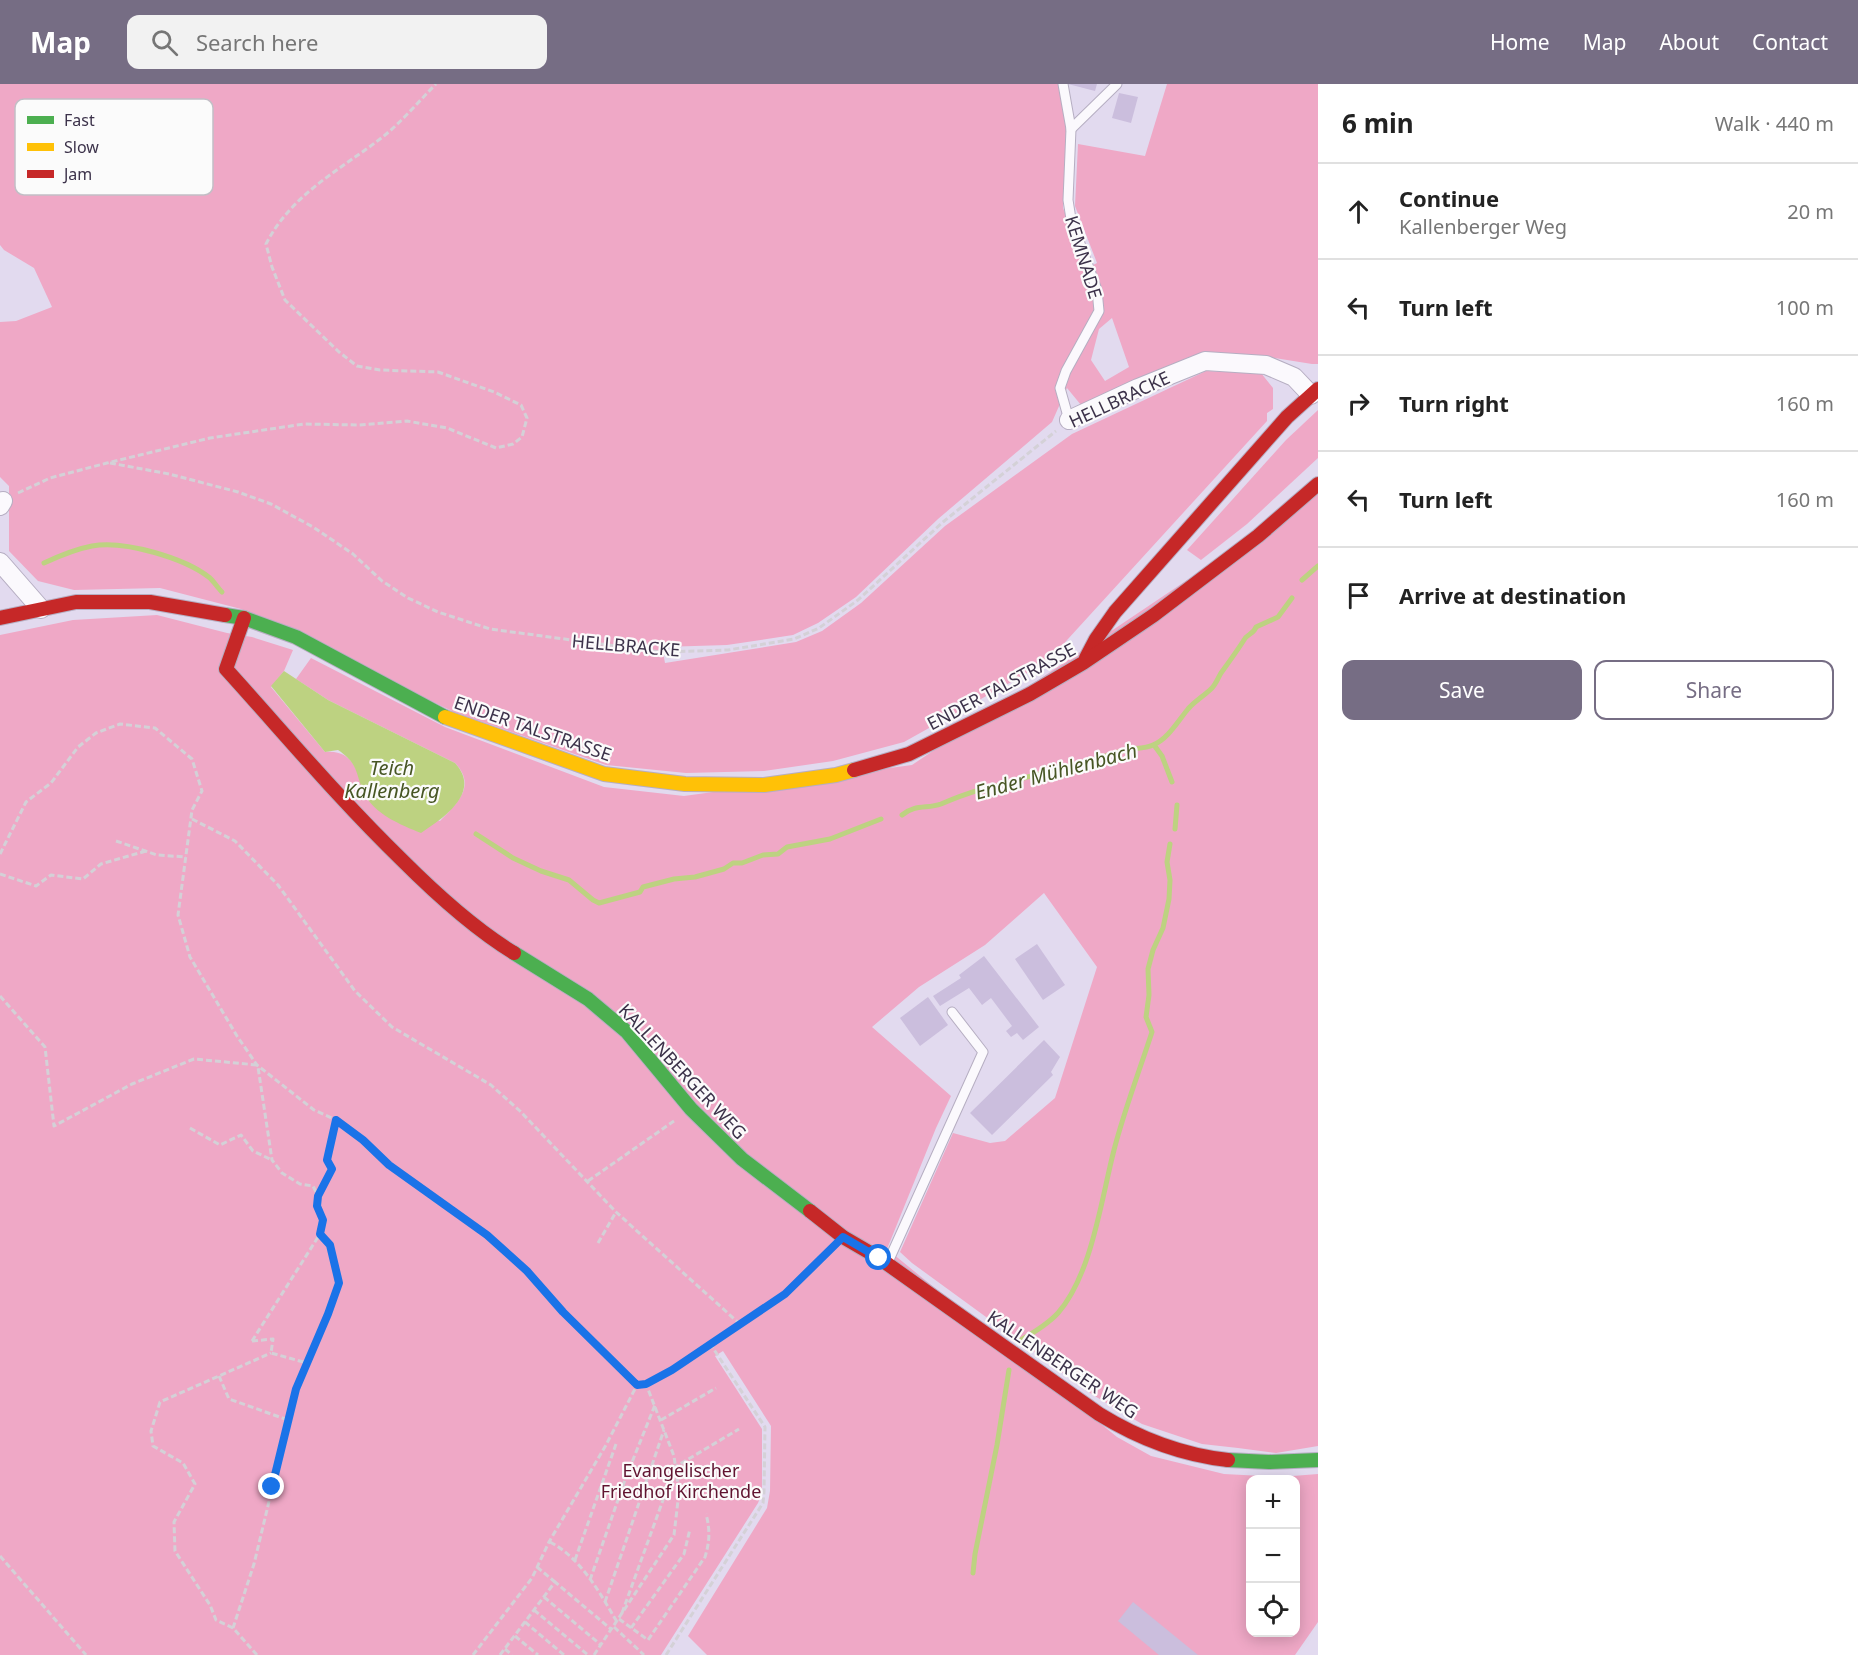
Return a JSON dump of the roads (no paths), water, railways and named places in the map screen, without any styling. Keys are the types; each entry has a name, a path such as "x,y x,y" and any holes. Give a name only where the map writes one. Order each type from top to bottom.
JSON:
{"main road":[{"path":"1083,663 1115,612 1287,417 1315,392"},
{"name":"ENDER TALSTRASSE","path":"0,618 76,602 150,602 244,618 296,637 452,721 604,774 685,784 764,785 836,775 909,754 1030,694 1083,663 1155,615 1258,536 1318,484"},
{"name":"KALLENBERGER WEG","path":"244,618 226,669 368,827 426,884 492,939 588,999 627,1032 691,1109 742,1159 843,1237 887,1264 1085,1405 1129,1431 1162,1445 1198,1456 1277,1464 1318,1460"}],"street":[{"name":"HELLBRACKE","path":"1069,420 1138,388 1205,361 1266,365 1294,377 1315,392"},
{"path":"0,562 41,609"}],"lane":[{"name":"KEMNADE","path":"1063,84 1071,129 1068,200 1071,219 1097,290 1099,311 1066,371 1060,388 1069,420"},
{"path":"1071,129 1117,84"},
{"path":"887,1264 982,1052 952,1012"}],"water":[{"name":"Teich Kallenberg","path":"284,671 328,700 455,763 462,774 464,784 457,803 440,820 421,833 381,813 368,800 350,760 338,750 325,752 271,686"}],"waterway":[{"name":"Ender Mühlenbach","path":"44,563 92,546 137,548 186,564 210,578 222,592"},
{"name":"Ender Mühlenbach","path":"1302,580 1318,566"},
{"name":"Ender Mühlenbach","path":"902,815 912,809 941,804 983,789 1009,784 1158,742 1213,686 1245,638 1256,627 1278,617 1292,598"},
{"path":"1154,745 1162,756 1172,782"},
{"path":"1175,829 1177,805"},
{"name":"Ender Mühlenbach","path":"476,834 513,858 541,871 569,880 599,903 640,892 643,887 674,879 695,877 724,869 733,863 742,863 763,855 778,854 787,847 830,839 881,819"},
{"path":"1021,1340 1054,1317 1070,1297 1094,1236 1118,1135 1152,1032 1146,1017 1149,995 1148,969 1153,950 1163,928 1169,899 1170,880 1167,862 1170,844"},
{"path":"973,1573 1009,1370"}],"park label":[{"name":"Evangelischer Friedhof Kirchende","path":"681,1480"}]}
